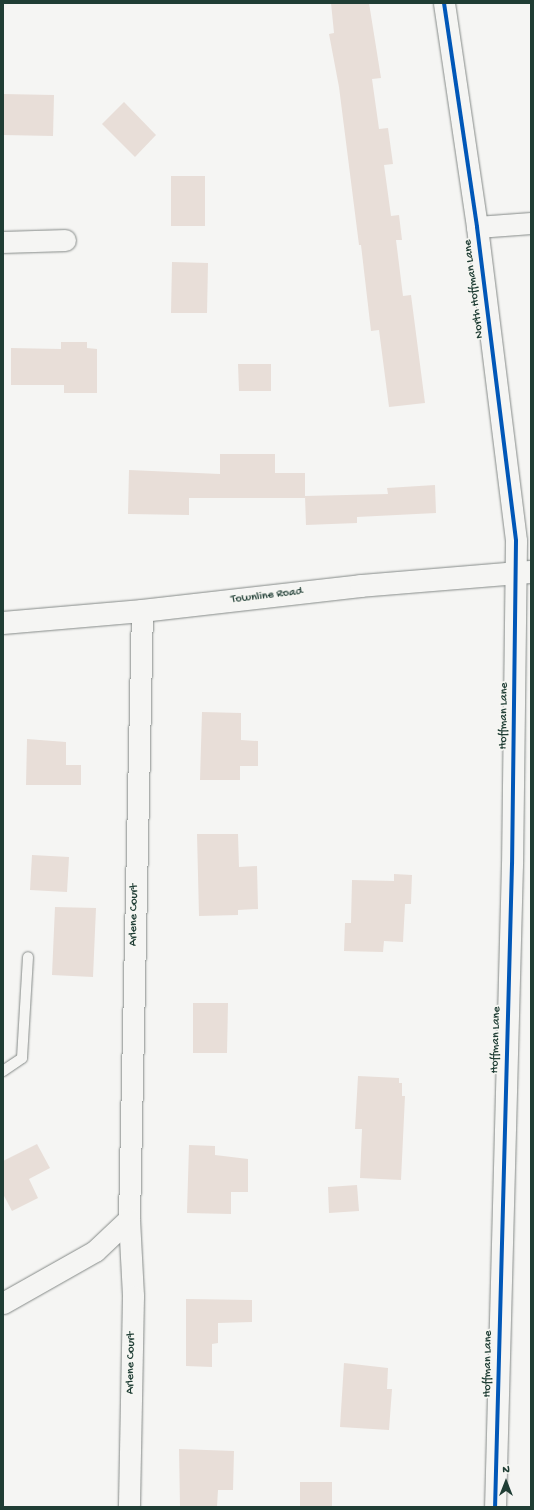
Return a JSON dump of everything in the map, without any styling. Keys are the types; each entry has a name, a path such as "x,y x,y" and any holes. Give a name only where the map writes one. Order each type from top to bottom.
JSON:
{"street":[{"name":"North Hoffman Lane","path":"444,3 477,227 516,541 524,573"},
{"path":"477,227 531,223"},
{"path":"3,242 65,240"},
{"name":"Townline Road","path":"3,623 142,612 361,586 524,573"},
{"name":"Hoffman Lane","path":"495,1507 512,880 524,573"},
{"name":"Arlene Court","path":"129,1507 133,1296 128,1219 142,612"},
{"path":"3,1303 95,1250 128,1219"}],"lane":[{"path":"3,1071 22,1058 28,957"}],"building":[{"path":"331,3 369,3 381,78 372,79 379,129 388,128 393,164 384,165 391,216 399,215 402,240 396,240 403,296 411,295 425,403 389,407 379,330 371,331 361,245 359,245 339,87 329,34 334,33"},
{"path":"3,94 54,95 53,136 3,135"},
{"path":"124,102 156,135 135,157 102,124"},
{"path":"171,176 205,176 205,226 171,226"},
{"path":"172,262 208,263 207,313 171,313"},
{"path":"61,342 87,342 87,348 97,349 97,393 64,393 64,385 11,385 11,348 61,349"},
{"path":"238,364 271,364 271,391 239,391"},
{"path":"220,454 275,454 275,473 305,473 305,498 189,498 189,515 128,514 129,470 220,474"},
{"path":"435,485 436,513 357,517 357,523 306,525 305,496 388,494 387,488"},
{"path":"202,712 241,713 241,740 258,741 258,766 240,766 240,780 200,780"},
{"path":"27,739 66,742 66,765 81,765 81,785 26,785"},
{"path":"197,834 238,834 239,867 257,866 258,909 238,910 238,915 199,916"},
{"path":"32,855 69,857 67,892 30,890"},
{"path":"394,874 412,875 411,904 405,904 403,942 384,941 383,952 344,951 345,923 351,923 352,880 394,881"},
{"path":"55,907 96,908 93,977 52,975"},
{"path":"193,1003 228,1003 227,1053 193,1053"},
{"path":"358,1076 399,1078 399,1083 402,1083 402,1096 405,1096 401,1180 360,1178 362,1129 355,1129"},
{"path":"37,1144 50,1168 29,1179 38,1198 12,1211 3,1194 3,1161"},
{"path":"189,1145 215,1146 215,1155 248,1159 248,1192 231,1192 231,1214 187,1213"},
{"path":"357,1185 359,1211 329,1213 328,1187"},
{"path":"186,1299 252,1300 252,1322 218,1323 218,1343 212,1344 212,1367 186,1366"},
{"path":"344,1363 388,1368 387,1389 392,1389 389,1430 340,1427"},
{"path":"179,1449 234,1451 233,1490 218,1490 217,1507 180,1507"},
{"path":"300,1482 332,1482 332,1507 300,1507"}],"cycle path":[{"path":"444,3 477,227 516,541 512,864 495,1507"}]}
